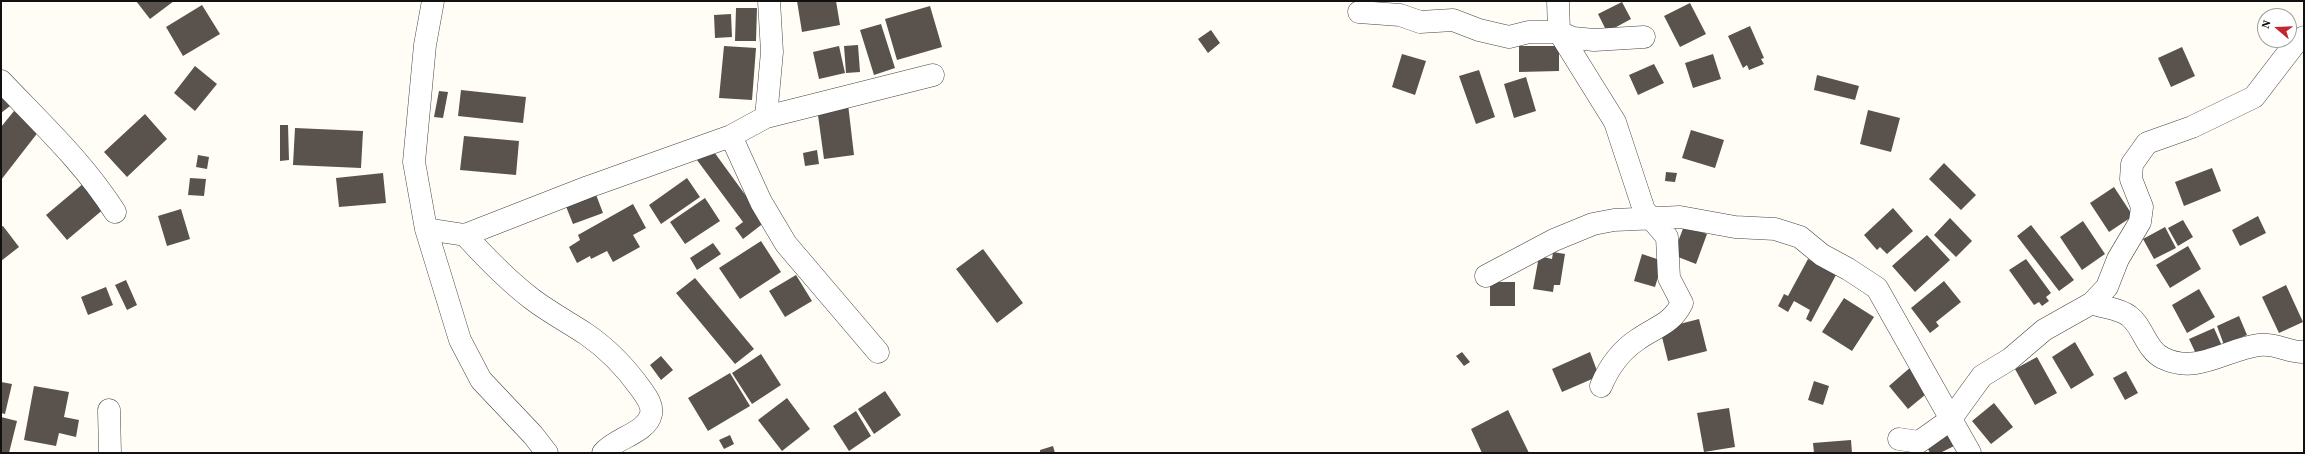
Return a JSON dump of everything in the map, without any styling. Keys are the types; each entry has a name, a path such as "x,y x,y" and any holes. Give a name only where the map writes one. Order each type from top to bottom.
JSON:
{"street":[{"path":"432,1 425,46 414,162 426,229 460,340 481,380 533,435 547,453"},
{"path":"766,118 772,52 769,1"},
{"path":"1558,1 1559,32 1615,122 1644,210 1650,219 1667,237 1669,278 1682,303 1676,316 1626,348 1610,366 1600,386"},
{"path":"1359,12 1400,15 1420,22 1453,20 1509,37 1529,32 1559,32 1573,38 1594,40 1644,36"},
{"path":"1899,439 1919,442 1950,420 1982,376 2010,359 2044,330 2092,303 2107,287 2118,259 2140,222 2142,207 2131,179 2132,164 2147,143 2192,127 2254,97 2294,45 2304,37"},
{"path":"426,229 465,234 588,187 730,136 766,118 933,75"},
{"path":"1,81 74,155 98,185 115,212"},
{"path":"730,136 761,202 786,244 878,352"},
{"path":"1486,276 1554,240 1593,224 1614,220 1680,217 1735,227 1775,229 1800,237 1822,255 1848,269 1877,288 1950,420 1970,453"},
{"path":"465,234 489,263 533,300 587,335 626,368 649,402 651,413 648,422 637,431 610,444 604,453"},
{"path":"2092,303 2129,316 2156,353 2163,358 2201,364 2260,345 2279,345 2304,352"},
{"path":"109,410 110,453"}],"building":[{"path":"136,1 174,1 150,19"},
{"path":"797,1 836,1 840,25 802,32"},
{"path":"1622,2 1631,19 1607,32 1598,14"},
{"path":"1690,3 1706,34 1680,47 1664,16"},
{"path":"202,5 220,34 183,56 166,27"},
{"path":"930,6 942,47 897,60 885,19"},
{"path":"736,8 757,8 756,41 735,41"},
{"path":"731,14 732,37 715,38 714,15"},
{"path":"881,24 895,68 874,75 860,30"},
{"path":"1750,26 1764,58 1761,59 1764,64 1749,70 1747,65 1743,68 1728,36"},
{"path":"1211,30 1220,43 1208,53 1198,39"},
{"path":"858,45 860,72 846,73 844,46"},
{"path":"724,46 756,48 752,100 719,98"},
{"path":"839,46 845,73 819,79 813,52"},
{"path":"1519,46 1559,46 1559,71 1519,72"},
{"path":"2182,47 2195,76 2171,87 2158,58"},
{"path":"1402,54 1426,61 1415,95 1392,87"},
{"path":"1713,54 1721,79 1693,88 1685,63"},
{"path":"1654,64 1664,83 1638,95 1629,75"},
{"path":"195,66 217,84 195,111 174,93"},
{"path":"1479,70 1495,117 1476,124 1459,76"},
{"path":"1817,75 1859,86 1855,100 1814,90"},
{"path":"1526,77 1536,111 1514,118 1504,84"},
{"path":"461,90 526,97 523,123 458,116"},
{"path":"439,91 448,92 443,118 434,117"},
{"path":"1,96 10,106 1,113"},
{"path":"848,104 854,155 824,159 817,108"},
{"path":"1868,110 1900,118 1891,152 1860,144"},
{"path":"14,111 39,131 1,180 1,127"},
{"path":"145,114 167,139 127,177 104,152"},
{"path":"280,125 288,125 289,160 280,161"},
{"path":"295,128 363,131 361,168 293,165"},
{"path":"1691,130 1724,140 1715,168 1682,158"},
{"path":"464,136 519,141 516,175 460,170"},
{"path":"709,145 765,222 743,239 735,228 743,222 694,156"},
{"path":"817,150 819,164 805,166 803,153"},
{"path":"198,155 209,157 207,169 196,167"},
{"path":"1944,163 1976,195 1961,210 1929,179"},
{"path":"2212,168 2221,191 2184,206 2175,182"},
{"path":"1666,172 1677,173 1675,182 1665,181"},
{"path":"383,173 386,203 339,207 336,178"},
{"path":"190,178 206,179 204,196 188,195"},
{"path":"687,178 700,197 661,224 649,205"},
{"path":"84,183 105,208 67,240 46,215"},
{"path":"2114,187 2133,216 2109,232 2090,203"},
{"path":"595,192 603,213 573,224 565,204"},
{"path":"705,198 720,221 685,244 670,222"},
{"path":"633,204 646,228 633,235 640,247 613,262 607,251 591,259 590,256 577,263 569,247 580,240 578,235"},
{"path":"1893,208 1913,231 1887,254 1880,247 1877,250 1864,235"},
{"path":"181,209 190,239 167,246 158,216"},
{"path":"2258,216 2266,233 2240,246 2232,230"},
{"path":"1950,218 1972,241 1956,257 1934,235"},
{"path":"2183,220 2193,237 2178,246 2168,228"},
{"path":"2083,221 2105,254 2082,270 2060,237"},
{"path":"2031,225 2074,280 2059,291 2017,236"},
{"path":"3,226 19,247 1,261 1,227"},
{"path":"1684,226 1707,234 1696,264 1673,255"},
{"path":"2165,227 2176,248 2154,259 2143,239"},
{"path":"1927,235 1950,260 1915,292 1892,266"},
{"path":"761,241 781,272 740,299 719,268"},
{"path":"713,243 721,254 697,270 690,258"},
{"path":"2188,246 2201,269 2170,288 2156,265"},
{"path":"983,249 1023,303 997,323 956,269"},
{"path":"1553,252 1565,254 1560,285 1554,285 1553,292 1533,289 1539,256 1552,259"},
{"path":"1642,254 1663,261 1655,287 1634,281"},
{"path":"1808,259 1836,275 1811,322 1806,319 1810,310 1794,301 1788,312 1778,306 1784,294 1788,296"},
{"path":"2026,259 2051,293 2046,297 2049,301 2042,306 2039,302 2034,305 2009,270"},
{"path":"796,275 812,301 785,317 769,291"},
{"path":"695,278 754,349 735,364 676,293"},
{"path":"126,280 137,305 127,310 115,285"},
{"path":"1944,281 1961,302 1936,322 1939,326 1930,333 1911,308"},
{"path":"1490,282 1515,282 1515,306 1490,306"},
{"path":"2286,285 2303,322 2279,333 2262,297"},
{"path":"106,287 113,305 88,315 81,297"},
{"path":"2199,289 2215,317 2187,333 2172,305"},
{"path":"1844,298 1874,317 1852,351 1822,332"},
{"path":"2239,316 2247,335 2224,345 2217,326"},
{"path":"1699,319 1707,351 1668,361 1660,329"},
{"path":"2214,328 2222,346 2198,358 2189,339"},
{"path":"2075,342 2094,375 2071,389 2052,357"},
{"path":"1462,352 1470,362 1464,366 1456,356"},
{"path":"1590,352 1599,376 1562,392 1552,369"},
{"path":"761,354 781,385 752,404 732,373"},
{"path":"661,356 673,370 661,380 650,365"},
{"path":"2037,357 2057,393 2035,405 2015,369"},
{"path":"1912,366 1931,390 1908,409 1889,386"},
{"path":"2126,371 2138,393 2125,400 2113,378"},
{"path":"730,373 750,406 708,431 688,398"},
{"path":"1814,381 1829,386 1823,405 1808,400"},
{"path":"1,382 12,384 5,414 1,413"},
{"path":"34,386 69,392 64,417 79,420 76,437 59,433 56,446 24,440"},
{"path":"885,391 901,415 874,434 858,409"},
{"path":"787,398 810,429 782,451 758,420"},
{"path":"1994,403 2013,427 1991,444 1972,421"},
{"path":"1729,408 1735,447 1704,452 1697,413"},
{"path":"1508,410 1529,453 1482,453 1471,429"},
{"path":"856,411 871,436 849,451 833,426"},
{"path":"1,417 17,421 9,453 1,453"},
{"path":"1948,434 1954,446 1940,453 1930,453 1926,445"},
{"path":"730,435 734,444 724,449 719,440"},
{"path":"1851,440 1852,453 1814,453 1813,443"},
{"path":"1053,446 1055,453 1040,453 1040,450"}]}
